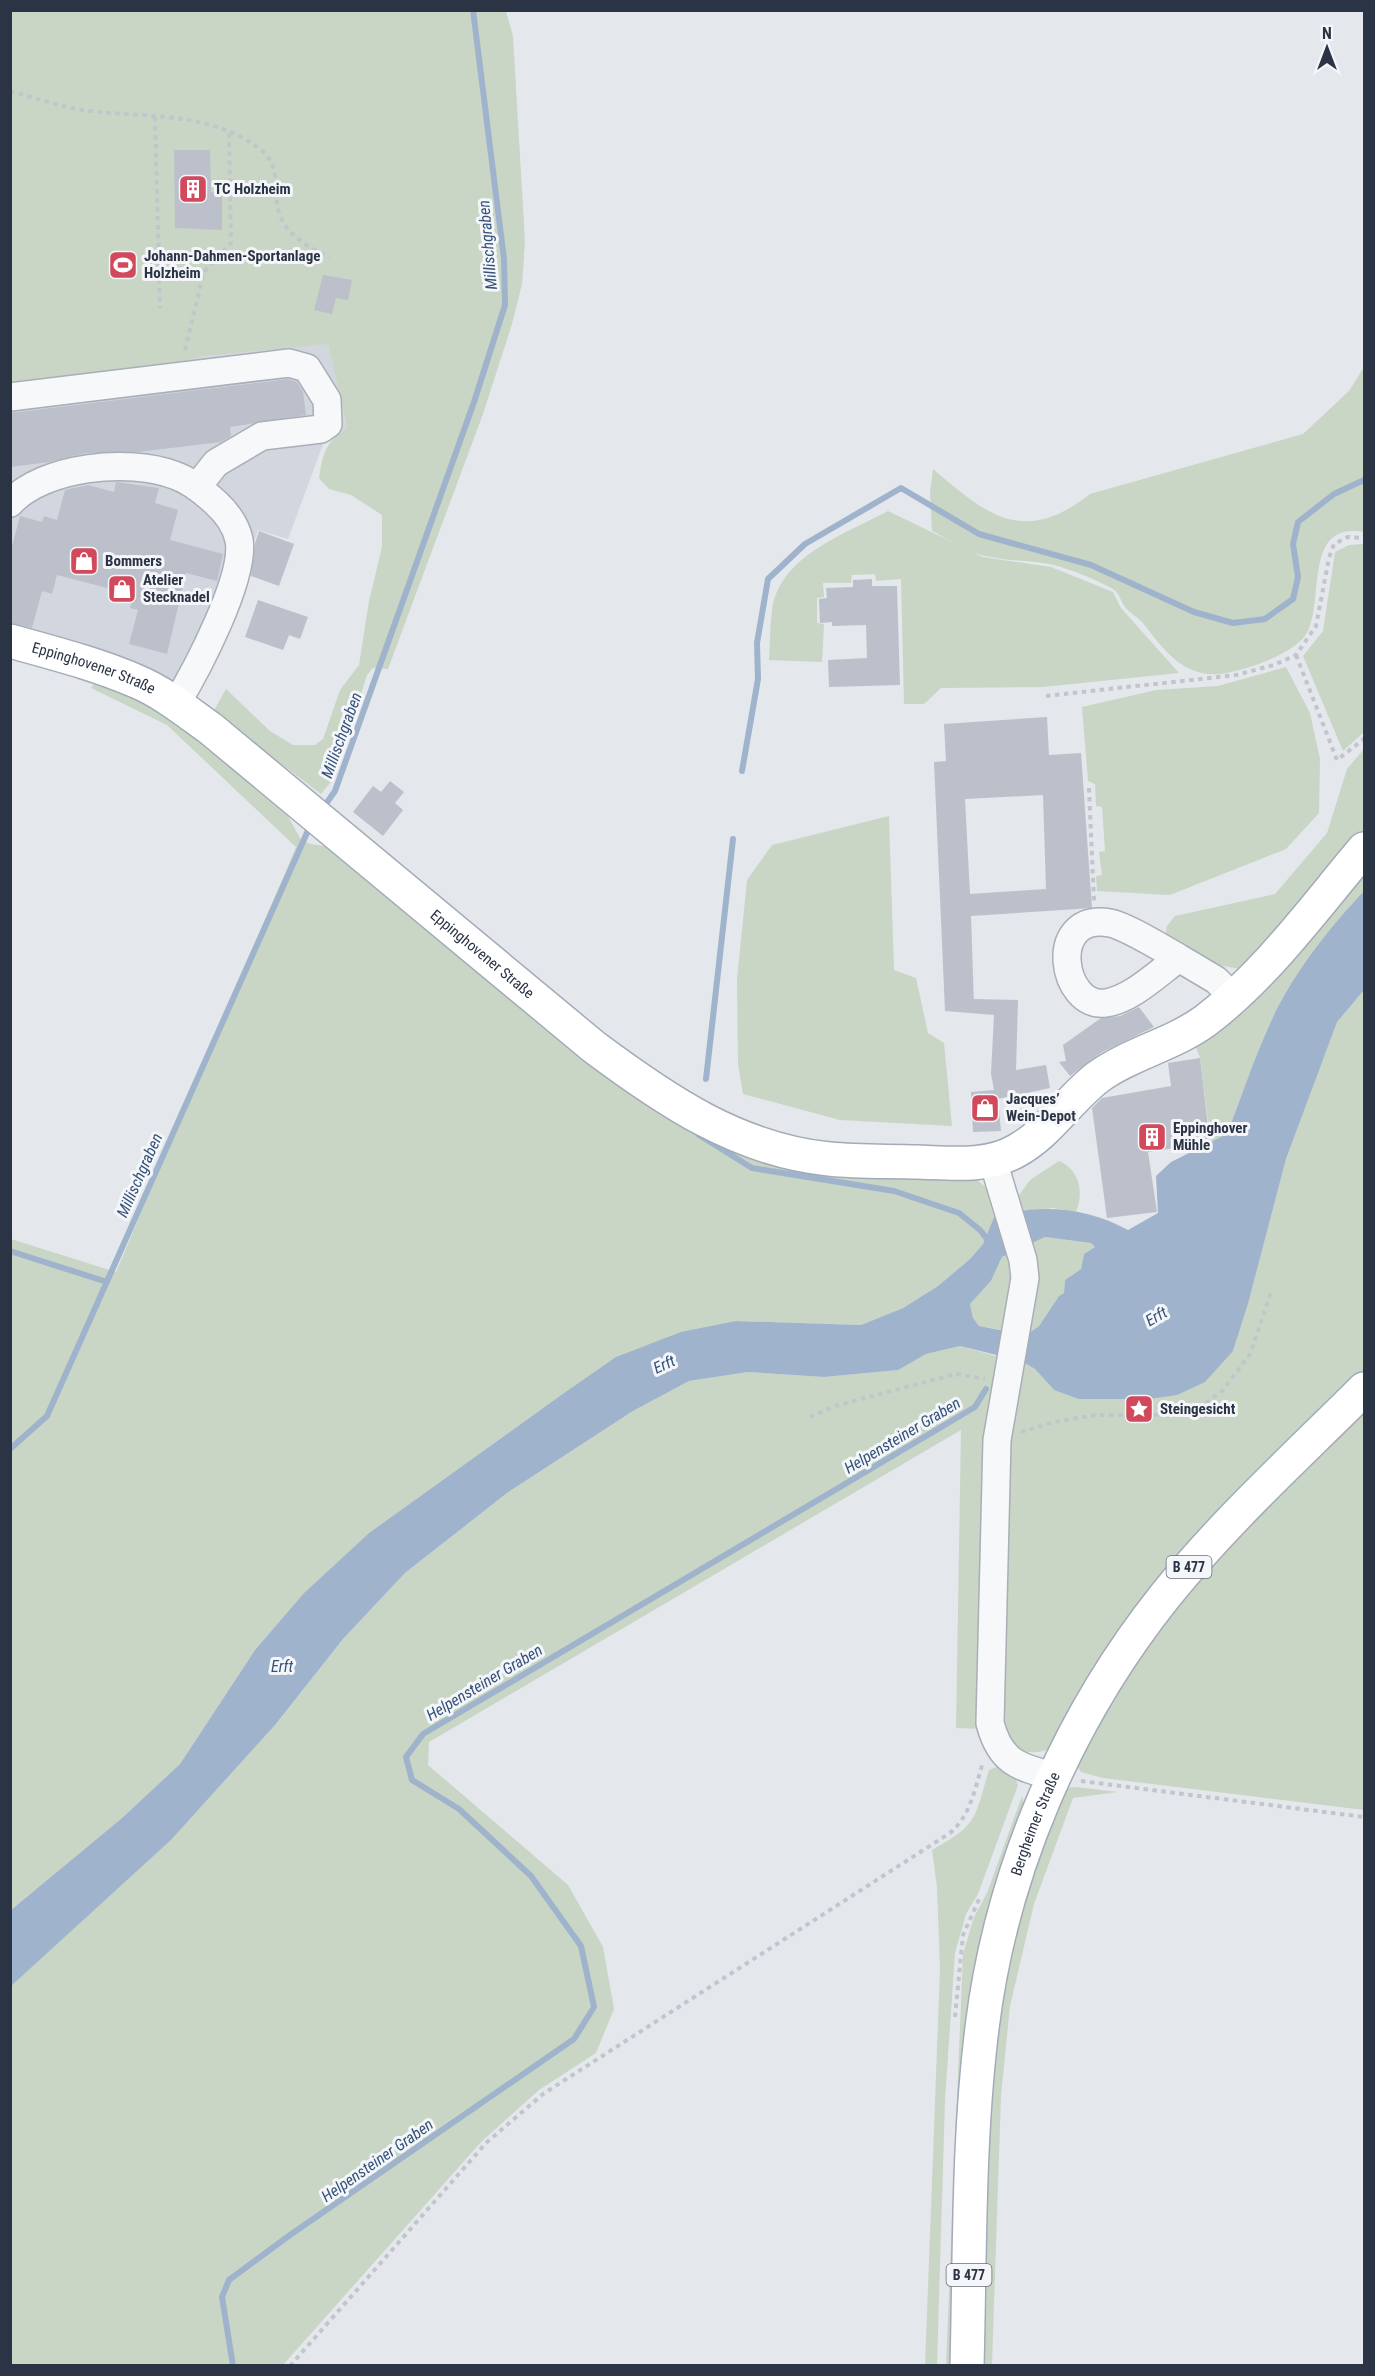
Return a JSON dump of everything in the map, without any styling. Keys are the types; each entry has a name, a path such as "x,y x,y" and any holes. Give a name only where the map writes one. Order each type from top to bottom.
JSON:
{"main road":[{"name":"Eppinghovener Straße","path":"10,641 139,682 176,704 211,729 594,1047 658,1094 703,1121 785,1150 828,1159 962,1163 993,1161"},
{"path":"993,1161 1017,1151 1100,1076 1176,1039 1203,1023 1233,998 1265,966 1365,849"},
{"name":"Bergheimer Straße","path":"967,2366 976,2090 982,2028 994,1956 1012,1888 1054,1776 1104,1683 1165,1596 1245,1507 1365,1389"}],"street":[{"path":"10,397 289,363 308,368 327,400 328,424 321,429 262,436 216,463 197,487"},
{"path":"10,503 20,494 42,482 70,473 103,467 151,468 176,475 197,487 218,504 237,533 240,551 233,578 206,648 176,704"},
{"path":"1179,958 1122,999 1103,1004 1088,999 1077,989 1067,970 1069,941 1079,928 1095,922 1112,923 1179,958 1216,980 1233,998"},
{"path":"993,1161 1023,1260 1024,1278 1017,1333 997,1440 989,1705 994,1739 1002,1753 1030,1770 1054,1776"}],"path":[{"path":"10,91 68,107 195,120 229,130 270,159 275,168 277,205 285,226 308,246 329,257"},
{"path":"155,117 160,308"},
{"path":"185,350 204,272 231,243 229,130"},
{"path":"1046,696 1236,675 1274,665 1296,656 1316,627 1329,558 1334,544 1348,537 1365,538"},
{"path":"1296,656 1337,760 1365,739"},
{"path":"1089,788 1095,922"},
{"path":"997,1440 1054,1422 1095,1415 1154,1415 1199,1408 1223,1390 1250,1354 1272,1289"},
{"path":"810,1418 835,1406 956,1374 1009,1372"},
{"path":"290,2366 486,2144 522,2110 590,2063 961,1823 967,1813 985,1756 994,1739"},
{"path":"1054,1776 1365,1817"}],"shaded area":[{"path":"328,343 347,429 325,439 288,539 258,530 217,649 192,705 11,632 11,385 205,356"}],"green space":[{"path":"10,11 506,11 513,36 525,242 522,284 512,324 483,414 388,669 373,668 367,675 336,776 321,794 213,712 226,689 270,731 293,745 315,745 323,739 340,690 359,665 369,601 382,547 382,515 351,495 329,489 319,478 326,449 347,428 328,344 205,356 186,360 192,362 11,390"},
{"path":"1364,367 1364,532 1345,532 1332,538 1324,549 1320,564 1313,616 1308,631 1293,647 1256,665 1221,674 1195,671 1184,666 1166,651 1142,622 1127,609 1117,592 1098,581 1056,566 981,555 932,531 930,493 933,469 971,500 989,511 1007,519 1026,521 1045,519 1067,510 1090,494 1303,434 1349,391"},
{"path":"888,511 983,557 1051,567 1113,592 1121,608 1179,673 1043,687 941,688 924,704 904,704 901,579 876,581 875,574 852,575 851,583 823,583 824,597 817,598 817,623 824,624 822,662 769,660 772,609 778,590 788,574 817,548"},
{"path":"1364,544 1364,732 1343,751 1303,656 1323,631 1335,552 1349,545"},
{"path":"1286,667 1310,713 1320,759 1319,813 1286,849 1170,895 1097,891 1096,876 1102,875 1099,852 1105,851 1102,807 1096,806 1095,784 1088,781 1082,707 1156,690 1218,686"},
{"path":"97,678 173,714 285,811 300,838 310,844 330,847 698,1128 973,1177 987,1188 994,1217 983,1244 970,1259 938,1286 903,1308 861,1325 736,1321 557,1398 369,1533 304,1593 255,1650 180,1764 122,1818 11,1910 11,1239 116,1272 296,847 167,725 91,688"},
{"path":"1364,749 1364,836 1254,969 1218,965 1164,941 1167,926 1175,916 1275,894 1327,833 1347,769"},
{"path":"889,816 894,970 916,978 928,1033 944,1043 952,1126 840,1120 743,1094 738,1064 737,979 747,880 772,845"},
{"path":"1364,865 1364,891 1324,937 1288,990 1263,1039 1227,1134 1211,1144 1200,1058 1192,1037"},
{"path":"1364,990 1364,1372 1237,1498 1047,1750 1025,1752 1017,1748 1007,1736 998,1706 1005,1457 1021,1361 1035,1369 1054,1390 1233,1351 1248,1304 1286,1159 1337,1021"},
{"path":"1059,1161 1072,1170 1076,1176 1080,1197 1076,1212 1053,1208 1030,1211 1020,1209 1017,1198 1030,1180"},
{"path":"1045,1237 1091,1243 1095,1247 1084,1254 1081,1269 1065,1280 1064,1293 1059,1296 1039,1326 1026,1335 1031,1243"},
{"path":"1010,1253 1013,1264 1008,1331 979,1326 973,1318 970,1304 991,1281 1002,1257"},
{"path":"960,1346 1003,1358 982,1729 956,1728 961,1430 429,1742 428,1765 568,1885 603,1947 614,2009 596,2053 539,2090 482,2141 283,2365 11,2365 10,1986 171,1840 275,1725 343,1639 405,1573 507,1493 633,1411 689,1381 748,1372 824,1377 897,1370 926,1354"},
{"path":"1364,1405 1364,1810 1103,1778 1081,1772 1074,1761 1174,1604"},
{"path":"999,1766 1014,1774 1018,1785 978,1894 966,1914 955,1953 945,2100 937,2365 925,2366 940,1970 937,1887 932,1850 967,1826 977,1810 989,1770"},
{"path":"1076,1787 1118,1792 1073,1798 1034,1904 1010,2006 1001,2096 992,2365 979,2366 994,2026 1023,1894 1064,1788"},
{"path":"1022,1796 1026,1812 1020,1827 957,2365 946,2366 963,1954 974,1917 987,1893"}],"water":[{"name":"Erft","path":"1364,891 1364,990 1337,1022 1286,1159 1248,1304 1233,1351 1205,1382 1177,1395 1149,1399 1079,1399 1054,1390 1035,1369 1021,1361 960,1346 926,1354 898,1370 824,1377 748,1372 689,1381 633,1411 507,1493 405,1573 343,1639 275,1725 171,1840 11,1986 11,1910 122,1818 180,1764 255,1650 304,1593 369,1533 616,1357 681,1332 736,1321 861,1325 903,1308 938,1286 970,1259 983,1244 994,1217 1028,1210 1062,1210 1096,1216 1128,1230 1158,1213 1156,1176 1171,1162 1227,1134 1278,1008 1311,954","holes":["1045,1237 1091,1243 1095,1247 1084,1254 1081,1269 1065,1280 1064,1293 1059,1296 1039,1326 1026,1335 979,1326 973,1318 970,1304 991,1281 1002,1257"]}],"building":[{"name":"TC Holzheim","path":"174,150 210,150 211,192 222,192 222,230 175,228"},
{"path":"323,275 352,280 348,300 336,298 332,314 314,310"},
{"path":"288,379 297,382 303,392 306,415 230,427 231,436 221,442 138,452 86,453 49,462 10,467 10,413"},
{"path":"116,482 159,488 155,503 178,510 170,540 223,554 217,581 186,573 167,654 129,644 138,610 130,608 134,595 57,575 52,594 42,591 32,628 10,623 10,554 20,516 42,522 44,516 57,520 65,490 88,485 114,492"},
{"path":"259,531 294,544 279,586 251,576 255,543"},
{"path":"872,579 872,586 897,586 900,685 829,687 828,660 867,658 866,625 832,626 832,622 820,623 819,599 827,598 826,588 853,587 853,580"},
{"path":"258,600 308,617 300,639 289,635 283,650 245,637"},
{"path":"1047,717 1049,755 1081,753 1092,908 971,916 974,1006 974,999 1018,1000 1016,1070 1046,1065 1050,1088 998,1099 1001,1131 973,1132 971,1092 994,1090 991,1074 994,1015 945,1011 934,762 946,761 944,724","holes":["1043,795 1046,889 970,894 965,799"]},
{"path":"390,781 404,792 395,803 403,810 383,836 353,812 373,786 381,792"},
{"path":"1139,1007 1154,1027 1102,1052 1070,1076 1059,1062 1066,1061 1063,1045 1101,1018 1120,1016"},
{"name":"Eppinghover Mühle","path":"1200,1058 1210,1143 1148,1152 1157,1212 1107,1218 1092,1108 1102,1098 1171,1086 1168,1063"}],"waterway":[{"name":"Millischgraben","path":"323,808 335,791 474,402 505,305 504,259 473,10"},
{"path":"742,771 758,679 757,643 768,579 805,544 901,488 979,534 1091,565 1194,612 1233,623 1265,619 1293,599 1298,577 1293,544 1298,522 1334,494 1364,480"},
{"name":"Millischgraben","path":"10,1449 47,1416 310,826"},
{"path":"706,1079 733,839"},
{"path":"699,1135 752,1168 894,1191 959,1213 980,1230 991,1244"},
{"path":"10,1251 107,1282"},
{"name":"Helpensteiner Graben","path":"233,2366 222,2297 229,2280 290,2235 574,2039 594,2007 581,1946 531,1876 459,1809 412,1780 406,1757 423,1734 975,1407 986,1389"}],"place":[{"name":"TC Holzheim","path":"193,189"},
{"name":"Johann-Dahmen-Sportanlage Holzheim","path":"123,265"},
{"name":"Bommers","path":"84,561"},
{"name":"Atelier Stecknadel","path":"122,589"},
{"name":"Jacques’ Wein-Depot","path":"985,1108"},
{"name":"Eppinghover Mühle","path":"1152,1137"},
{"name":"Steingesicht","path":"1139,1409"}]}
